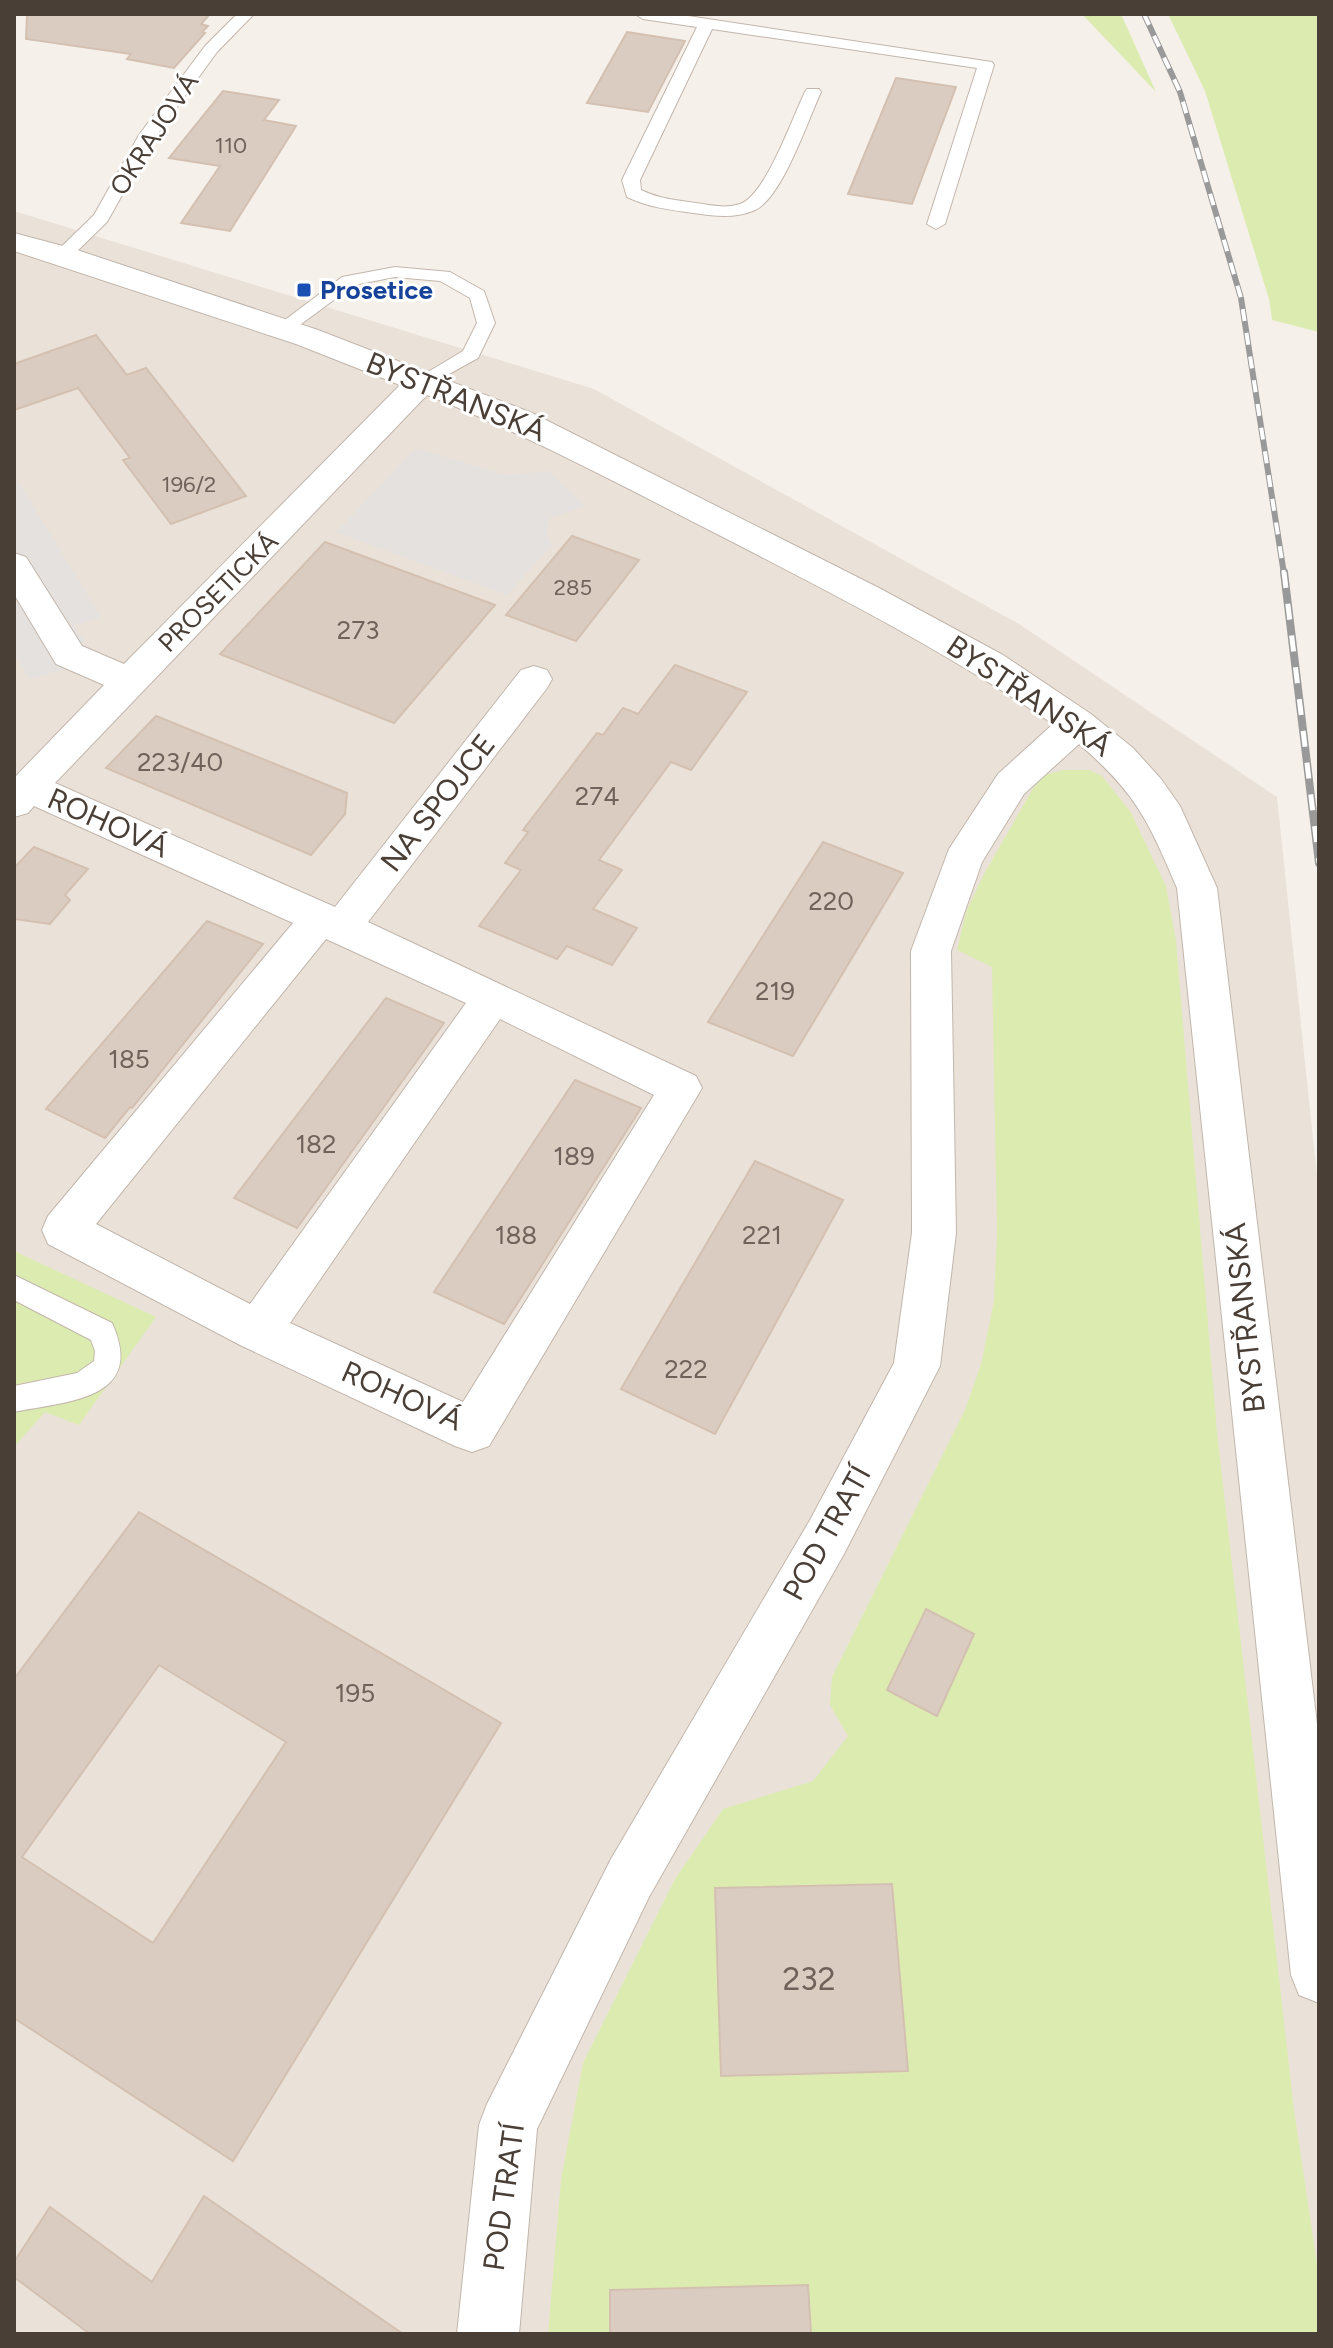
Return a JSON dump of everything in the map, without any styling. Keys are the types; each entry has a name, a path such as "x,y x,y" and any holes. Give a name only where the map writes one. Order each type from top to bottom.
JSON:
{"street":[{"name":"BYSTŘANSKÁ","path":"14,242 63,255 282,329 520,420 867,596 990,664 1078,723 1120,758 1148,789 1166,816 1197,888 1319,1975"},
{"name":"PROSETICKÁ","path":"21,795 422,381"},
{"path":"14,565 69,655 129,681"},
{"name":"NA SPOJCE","path":"331,923 534,679"},
{"name":"POD TRATÍ","path":"488,2334 508,2125 630,1878 827,1537 917,1366 934,1233 931,951 963,859 1011,784 1078,723"},
{"name":"ROHOVÁ","path":"21,795 331,923 681,1088 472,1430 258,1331 64,1230 331,923"},
{"path":"258,1331 493,997"}],"lane":[{"name":"OKRAJOVÁ","path":"63,255 101,218 145,139 211,49 246,14"},
{"path":"643,14 986,65 936,224"},
{"path":"706,24 631,180 633,193 647,201 716,212 736,210 755,203 767,186 813,92"},
{"path":"282,329 348,281 395,272 444,276 478,295 486,323 471,354 422,381"},
{"path":"14,1287 102,1332 109,1345 109,1358 103,1371 89,1384 14,1399"}],"shaded area":[{"path":"14,211 594,389 1019,624 1277,797 1319,1195 1319,2334 14,2334"},
{"path":"416,448 505,475 549,471 585,506 550,518 546,532 552,545 507,595 336,532"},
{"path":"14,475 101,617 74,626 84,640 66,669 29,679 14,652"}],"green space":[{"path":"1082,14 1121,14 1156,92"},
{"path":"1168,14 1319,14 1319,332 1272,320 1269,299 1205,91"},
{"path":"1064,770 1089,770 1102,776 1130,811 1166,886 1176,941 1217,1432 1294,2110 1319,2277 1319,2334 548,2334 561,2180 583,2063 675,1879 723,1809 813,1781 848,1736 830,1705 832,1677 965,1410 981,1364 994,1301 997,1232 992,967 957,950 966,912 1032,790 1044,775"},
{"path":"14,1251 156,1317 79,1425 45,1412 14,1447"}],"building":[{"path":"27,14 210,14 201,24 208,26 202,32 205,33 174,68 127,59 131,54 26,39"},
{"path":"627,32 685,41 648,112 587,103"},
{"path":"896,78 956,87 912,204 848,194"},
{"path":"223,91 279,100 264,120 296,126 230,231 181,223 220,166 169,158"},
{"path":"96,335 127,375 146,368 246,496 171,524 123,460 130,458 78,388 14,410 14,364"},
{"path":"572,536 639,560 576,641 506,615"},
{"path":"325,542 495,605 394,723 220,654"},
{"path":"675,665 747,692 691,770 671,762 599,860 622,870 593,909 637,928 612,965 567,946 557,959 479,926 521,870 505,863 528,832 523,830 597,733 603,735 623,708 638,714"},
{"path":"156,716 347,793 345,814 311,855 106,768"},
{"path":"823,842 903,873 793,1056 708,1022"},
{"path":"34,847 88,869 65,895 70,900 50,924 14,919 14,868"},
{"path":"207,921 263,944 132,1108 105,1138 46,1109"},
{"path":"386,998 444,1023 297,1228 234,1198"},
{"path":"575,1080 641,1108 504,1324 434,1292"},
{"path":"755,1161 843,1200 715,1434 621,1389"},
{"path":"139,1512 501,1723 233,2161 14,2018 14,1679","holes":["159,1665 286,1742 153,1943 22,1857"]},
{"path":"926,1609 974,1634 937,1716 887,1690"},
{"path":"892,1884 908,2071 721,2076 715,1888"},
{"path":"204,2196 403,2334 90,2334 14,2277 14,2262 50,2207 152,2282"},
{"path":"808,2285 811,2334 610,2334 610,2290"}],"railway":[{"path":"1144,14 1180,92 1241,298 1284,574"},
{"path":"1284,572 1319,863"}],"place":[{"name":"Prosetice","path":"304,290"}]}
